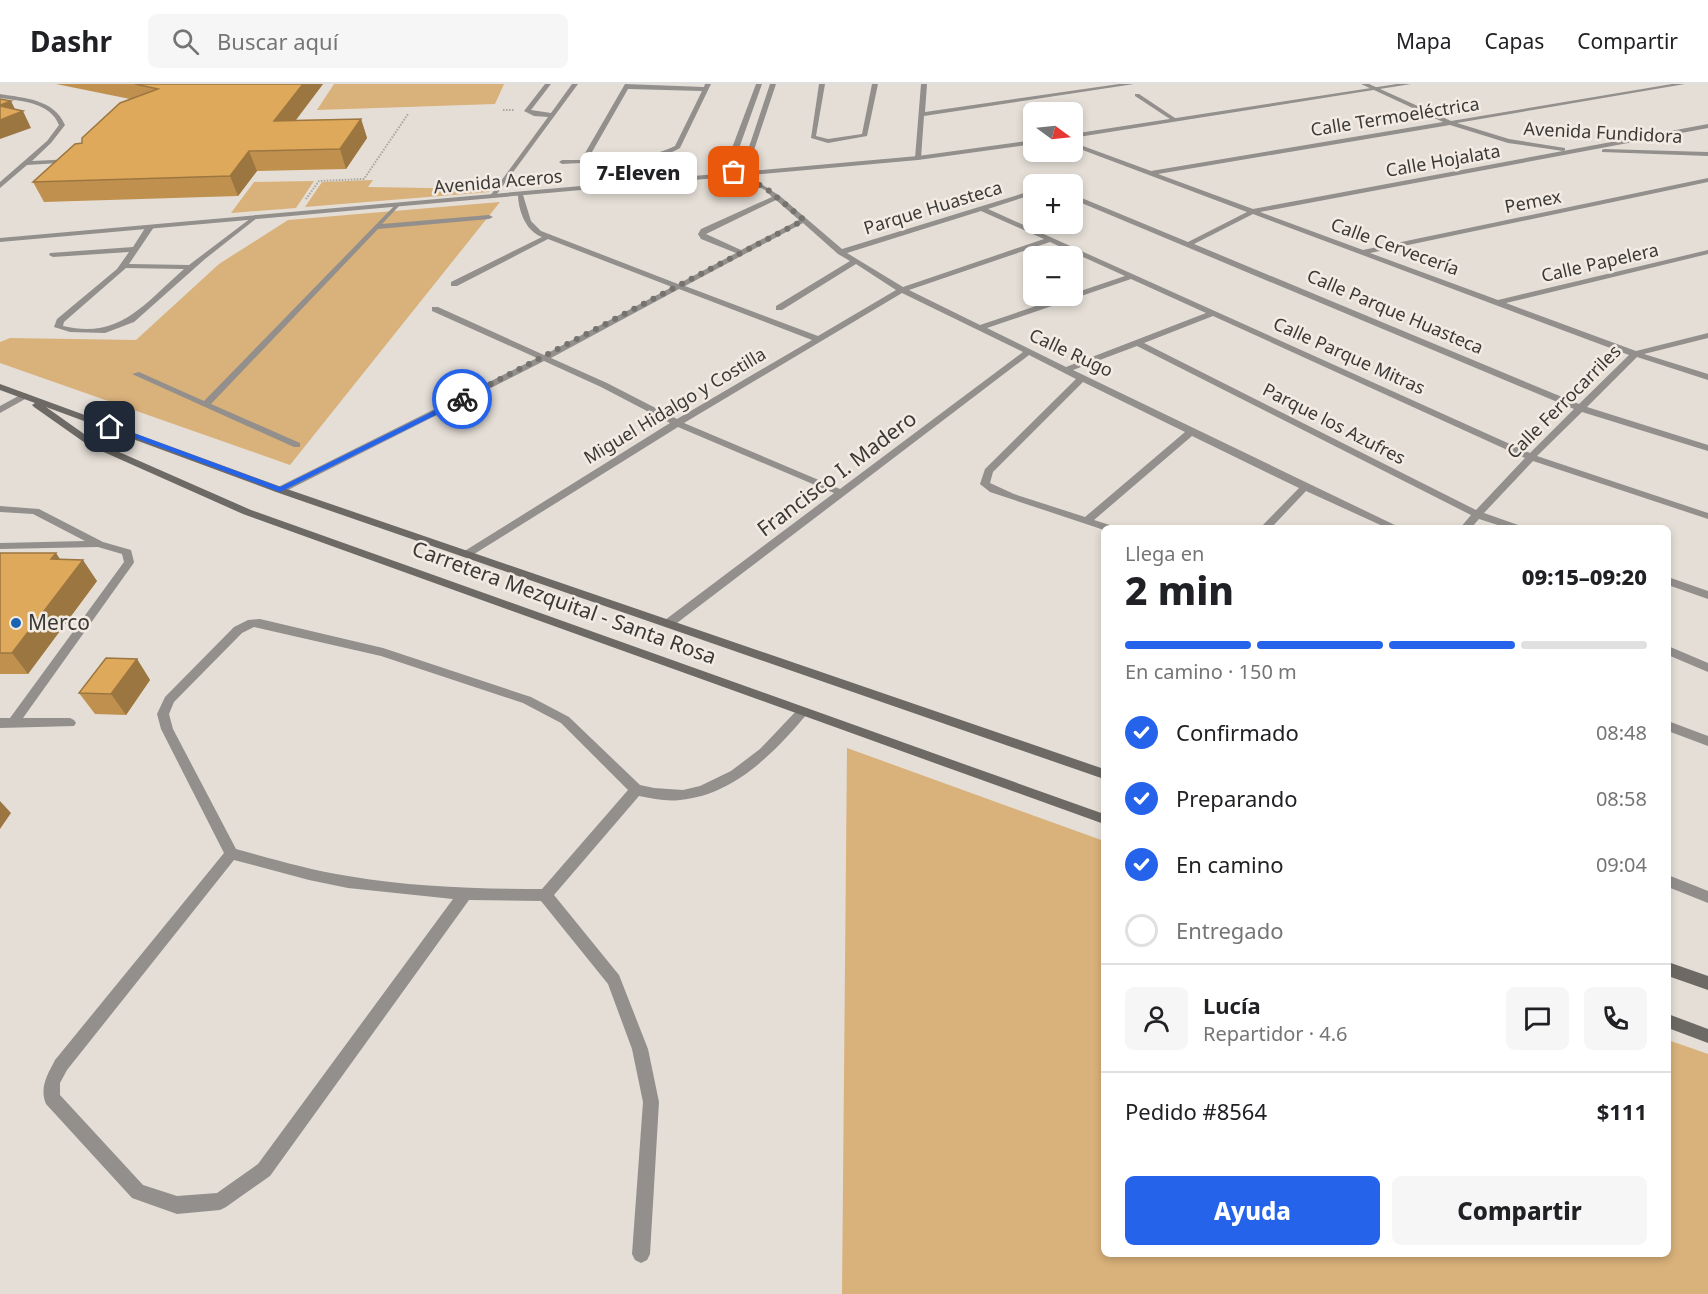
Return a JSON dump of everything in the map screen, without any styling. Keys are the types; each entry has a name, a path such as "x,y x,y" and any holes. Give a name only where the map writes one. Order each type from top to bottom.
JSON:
{"main road":[{"name":"Carretera Mezquital - Santa Rosa","path":"0,387 280,490 1101,773"},
{"name":"Carretera Mezquital - Santa Rosa","path":"24,396 91,443 248,512 1101,818"},
{"path":"1671,970 1708,983"},
{"path":"1671,1023 1708,1036"}],"street":[{"path":"548,84 527,111 534,114 551,115"},
{"path":"492,197 575,84"},
{"path":"759,84 729,164 729,169 746,176 745,168 773,84"},
{"path":"822,84 813,137 828,141 865,135 875,84"},
{"path":"918,158 924,84"},
{"path":"923,114 1131,84"},
{"name":"Avenida Fundidora","path":"1364,84 1447,123 1493,139 1523,145 1580,151 1708,154"},
{"path":"1083,134 1408,84"},
{"name":"Calle Termoeléctrica","path":"1148,173 1682,84"},
{"path":"562,162 584,161 657,156 672,152 678,147 707,87 628,86 584,161 589,178"},
{"path":"1137,95 1175,120"},
{"path":"0,96 49,108 61,120 62,125 58,132 0,186"},
{"name":"Calle Hojalata","path":"1189,244 1253,211 1708,126"},
{"path":"738,141 754,141"},
{"name":"Avenida Aceros","path":"0,240 746,176 918,158 1023,144"},
{"name":"Calle Cervecería","path":"1083,148 1635,354 1708,377"},
{"path":"26,163 78,161"},
{"name":"Calle Rugo","path":"746,176 778,197 854,262 902,290 1027,353 1305,487 1389,525"},
{"name":"Pemex","path":"1363,252 1708,180"},
{"path":"520,195 528,222 538,233 817,339"},
{"name":"Parque Huasteca","path":"841,252 1023,196"},
{"path":"741,253 704,237 702,234 778,197"},
{"name":"Calle Parque Huasteca","path":"1083,201 1580,408 1708,448"},
{"path":"206,404 396,206"},
{"name":"Calle Parque Mitras","path":"983,209 1531,457 1708,516"},
{"path":"376,227 489,217"},
{"path":"150,227 124,266 60,321 58,327 105,331 131,320 190,267 255,218"},
{"path":"280,490 542,359 804,220"},
{"path":"454,284 547,237"},
{"name":"Miguel Hidalgo y Costilla","path":"467,554 678,423 902,290 1051,239"},
{"path":"53,255 136,249"},
{"name":"Calle Papelera","path":"1500,302 1708,252"},
{"path":"779,308 854,262"},
{"path":"124,266 190,267"},
{"path":"980,328 1133,276"},
{"path":"435,309 604,385 678,423 842,493"},
{"path":"1066,370 1214,313"},
{"name":"Calle Ferrocarriles","path":"1468,525 1531,457 1635,354 1708,335"},
{"name":"Parque los Azufres","path":"1138,343 1479,515 1508,525"},
{"name":"Francisco I. Madero","path":"669,624 1027,353"},
{"path":"136,374 297,445"},
{"path":"1082,378 988,471 985,484 1002,493 1101,525"},
{"path":"0,410 24,396"},
{"path":"1087,521 1192,432"},
{"path":"1268,525 1305,487"},
{"path":"0,509 35,512 99,544 127,552 129,562 7,723"},
{"path":"0,546 99,544"},
{"path":"1671,582 1708,595"},
{"path":"641,1254 651,1102 640,1049 614,980 545,896 464,895 320,877 231,854 167,729 163,714 169,700 222,645 238,630 252,623 383,652 527,700 565,720 636,790 681,796 712,787 741,774 802,711"},
{"path":"1671,651 1708,668"},
{"path":"7,723 70,723"},
{"path":"1671,727 1708,741"},
{"path":"545,896 636,790"},
{"path":"231,854 61,1065 52,1082 52,1098 138,1192 177,1205 220,1201 264,1170 464,895"},
{"path":"1671,882 1708,897"}],"path":[{"path":"296,214 319,181 364,179 408,114"}],"shaded area":[{"path":"334,84 504,84 495,104 317,110"},
{"path":"373,180 368,187 490,189 489,192 305,207 322,182"},
{"path":"314,181 296,208 231,213 254,182"},
{"path":"500,202 290,465 0,363 0,342 10,338 136,340 219,264 288,220"},
{"path":"847,748 1101,840 1101,1257 1671,1257 1671,1041 1708,1054 1708,1294 842,1294"}],"building":[{"path":"135,84 303,84 274,121 361,119 340,149 249,151 230,176 33,182 75,144 82,143 82,138 120,103 158,89"},
{"path":"0,99 11,101 0,105"},
{"path":"0,106 23,111 0,120"},
{"name":"Merco","path":"0,553 56,553 51,559 83,560 12,653 0,653"},
{"path":"106,658 137,659 111,694 79,693"}],"way so far":[{"path":"462,399 804,220 767,189 734,172"}],"place":[{"name":"7-Eleven","path":"734,172"},
{"name":"Merco","path":"16,623"}],"route":[{"path":"110,427 280,490 462,399"}]}
